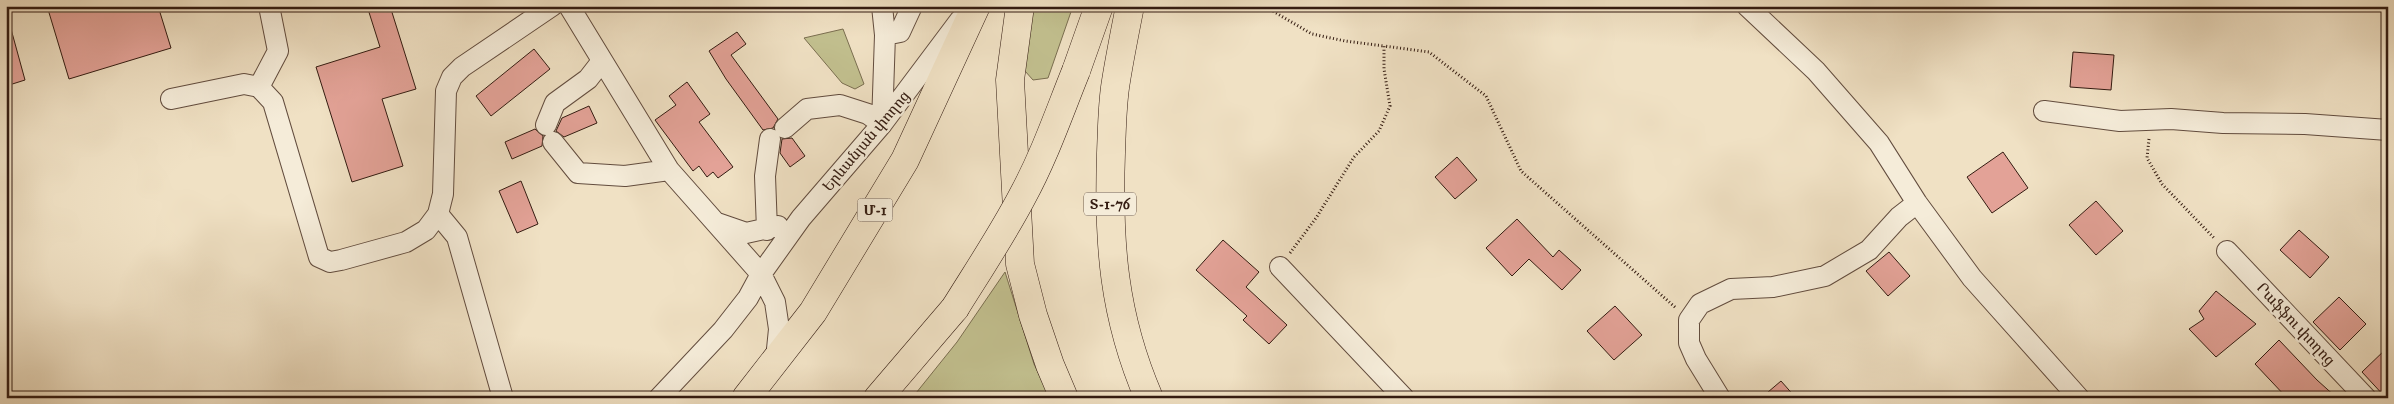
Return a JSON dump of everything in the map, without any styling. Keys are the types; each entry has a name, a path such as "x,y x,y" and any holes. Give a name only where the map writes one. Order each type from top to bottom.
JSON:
{"highway":[{"name":"Մ-1","path":"746,398 813,312 905,160 976,6"},
{"path":"1020,6 1010,80 1020,264 1033,315 1050,365 1064,398"},
{"path":"878,398 955,308 991,252 1023,196 1050,138 1099,6"},
{"name":"Տ-1-76","path":"1130,6 1116,83 1110,195 1112,256 1116,294 1126,335 1150,398"}],"street":[{"path":"259,87 278,50 269,6"},
{"path":"171,99 244,84 259,87 273,102 319,257 330,262 406,242 426,230 438,214 442,194 446,90 452,77 462,67 552,6"},
{"path":"569,6 669,170 761,274 775,302 779,329 776,361"},
{"path":"882,6 885,35 882,124"},
{"path":"885,35 900,32 912,6"},
{"name":"Երևանյան փողոց","path":"659,398 722,330 748,298 761,274 801,218 882,124 970,6"},
{"path":"1747,6 1816,71 1879,143 1917,203 1972,278 2079,398"},
{"path":"602,61 588,79 555,103 549,133 578,173 625,176 669,170"},
{"path":"767,230 765,176 777,134 807,109 840,105 868,114 882,124"},
{"path":"2044,110 2120,121 2171,119 2223,124 2305,124 2388,130"},
{"path":"1720,398 1696,359 1689,342 1689,320 1700,304 1731,289 1773,287 1825,276 1869,250 1899,217 1917,203"},
{"path":"438,214 457,237 503,398"},
{"path":"716,222 746,233 767,230 801,218"},
{"name":"Րաֆֆու փողոց","path":"2227,251 2366,398"},
{"path":"1280,267 1404,398"}],"path":[{"path":"1264,6 1312,34 1345,41 1429,52 1486,96 1521,171 1689,320"},
{"path":"1280,267 1316,218 1354,157 1379,131 1390,106 1384,69 1384,46"},
{"path":"2171,119 2150,135 2147,158 2162,184 2227,251"}],"shaded area":[{"path":"1030,6 1073,6 1048,78 1033,80 1025,71"},
{"path":"843,29 864,84 855,89 842,83 804,38"},
{"path":"1005,272 1034,364 1050,398 912,398 957,342"}],"building":[{"path":"47,6 158,6 171,48 69,79"},
{"path":"367,6 390,6 416,89 382,99 403,166 352,182 316,67 380,47"},
{"path":"11,29 25,80 6,86 6,30"},
{"path":"737,32 746,44 731,55 778,119 773,128 763,130 726,79 709,51"},
{"path":"534,49 550,69 491,116 476,96"},
{"path":"2073,52 2114,55 2111,90 2070,87"},
{"path":"687,82 710,114 699,122 733,167 718,178 713,172 707,177 699,166 693,171 655,120 676,105 669,96"},
{"path":"589,106 597,123 564,137 556,131 562,118"},
{"path":"535,129 543,136 542,146 512,159 505,142"},
{"path":"792,138 805,156 790,167 780,153 782,139"},
{"path":"2003,152 2028,188 1992,213 1967,177"},
{"path":"1457,157 1477,180 1455,199 1435,177"},
{"path":"521,181 538,224 517,233 499,191"},
{"path":"2096,201 2123,231 2096,255 2069,225"},
{"path":"1517,219 1553,257 1559,250 1581,270 1562,290 1529,259 1512,276 1486,248"},
{"path":"2299,230 2329,257 2310,278 2280,250"},
{"path":"1223,240 1259,272 1246,287 1287,325 1269,344 1243,320 1247,316 1196,270"},
{"path":"1889,252 1910,276 1888,296 1866,271"},
{"path":"2216,291 2256,324 2216,357 2189,329 2204,319 2199,311"},
{"path":"2339,297 2366,324 2340,350 2313,322"},
{"path":"1615,306 1642,335 1614,360 1587,331"},
{"path":"2279,340 2337,398 2287,398 2255,364"},
{"path":"2388,347 2388,398 2386,398 2362,372"},
{"path":"1781,381 1796,398 1761,398"}]}
